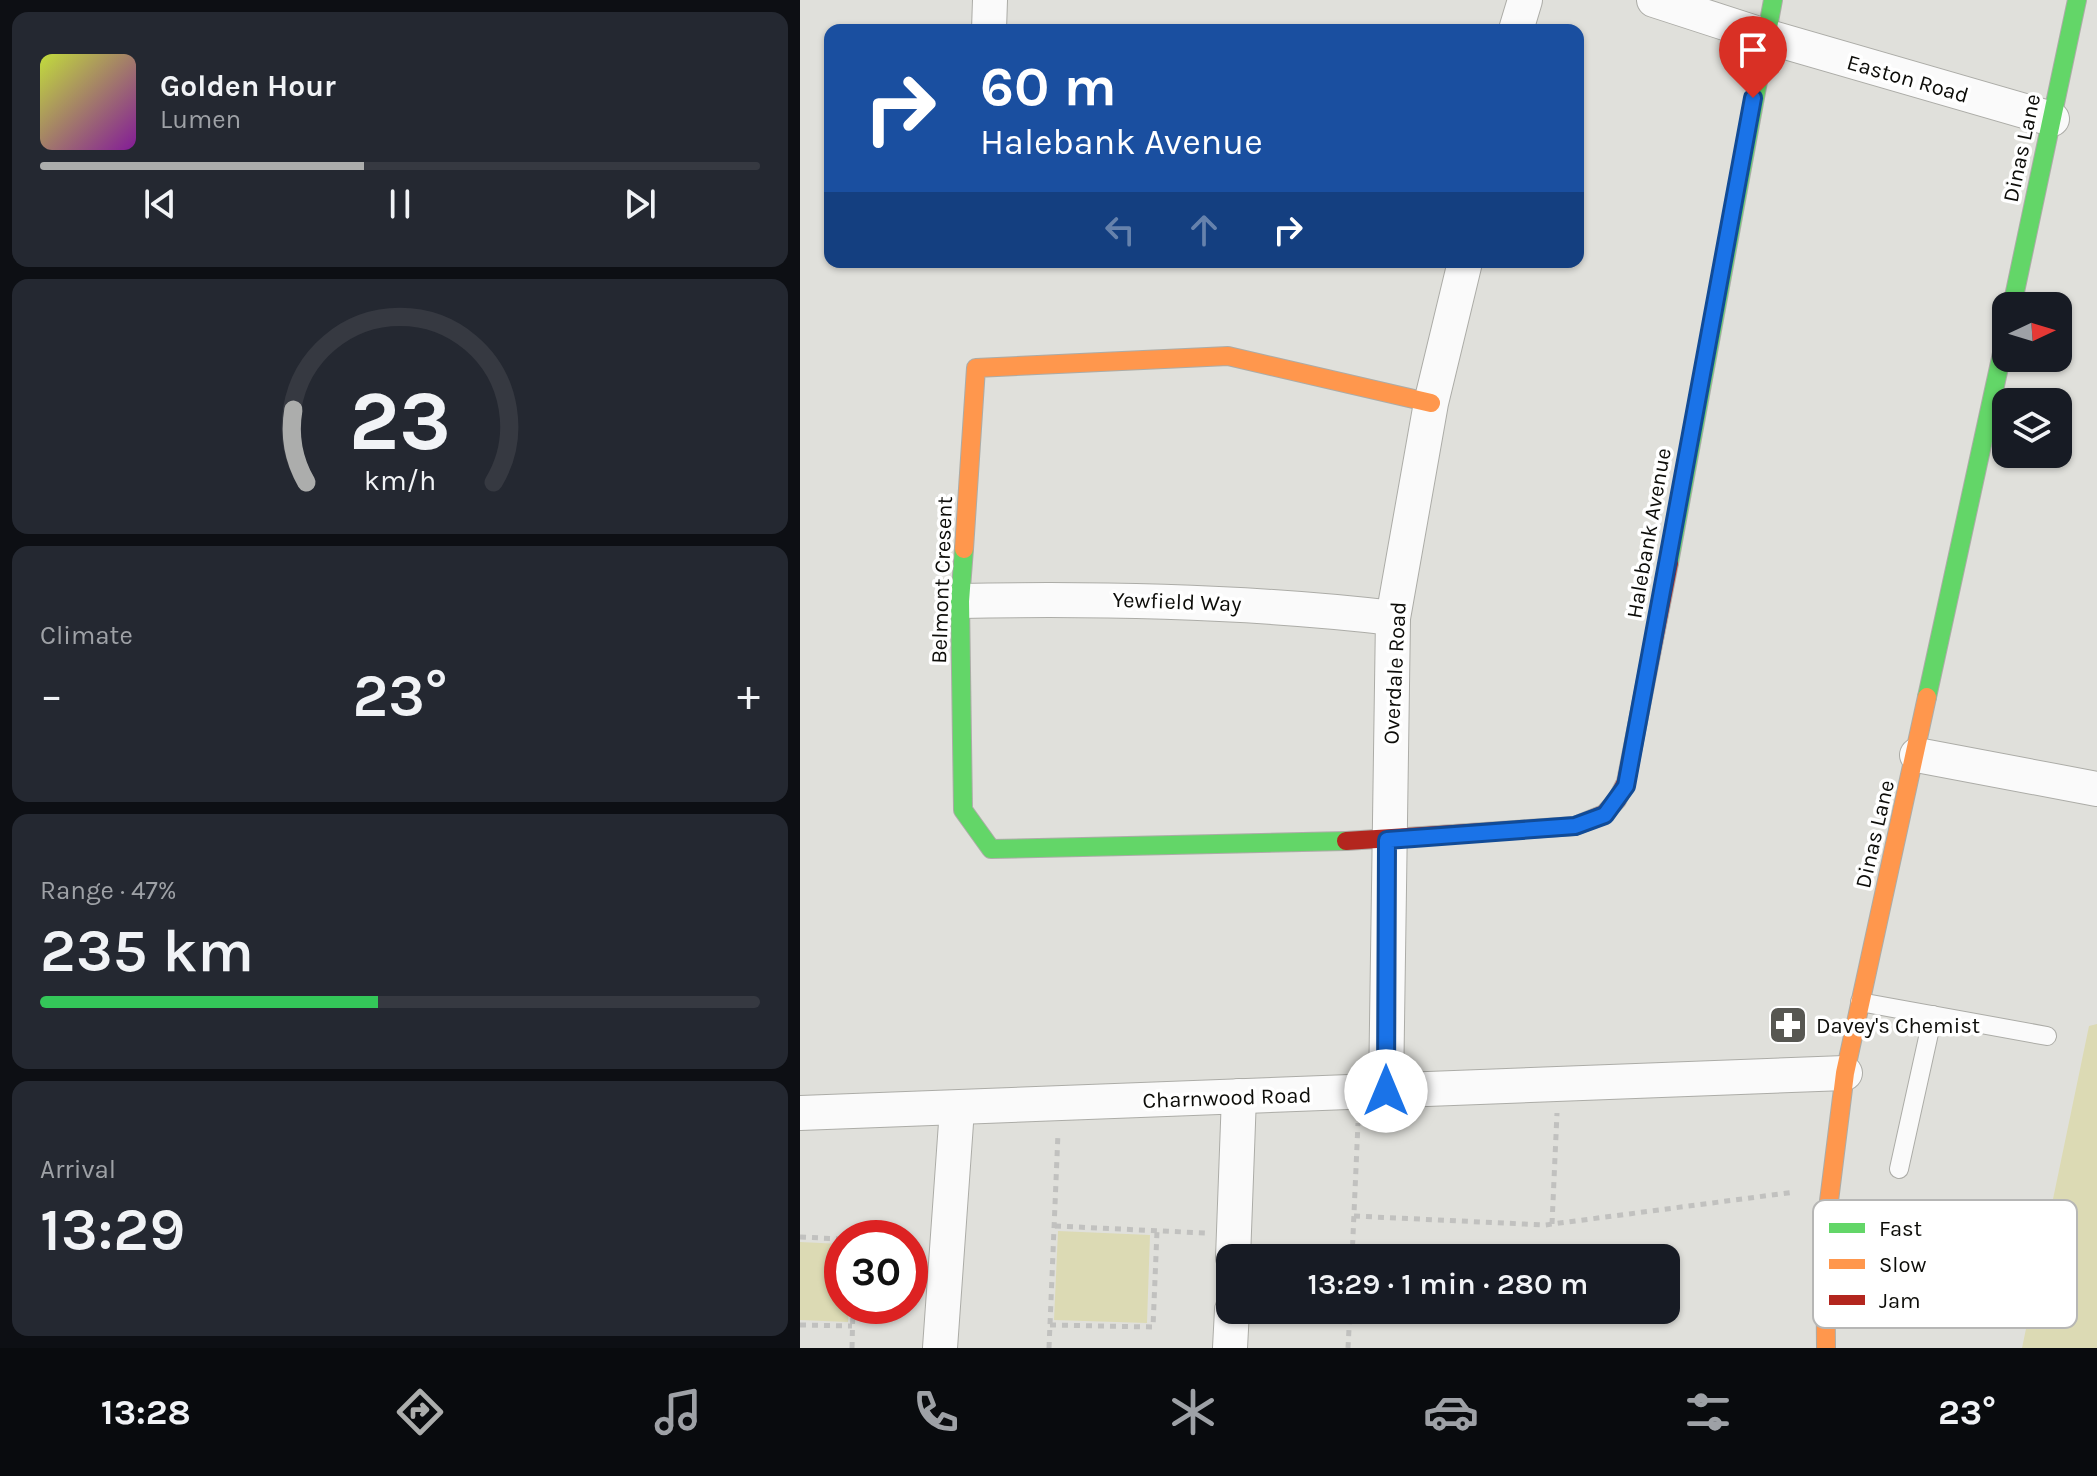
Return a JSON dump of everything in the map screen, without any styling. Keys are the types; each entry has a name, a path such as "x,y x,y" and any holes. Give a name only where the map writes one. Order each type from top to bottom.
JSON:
{"street":[{"path":"989,24 990,0"},
{"path":"1518,24 1525,0"},
{"name":"Easton Road","path":"1654,0 1765,36 2052,119"},
{"path":"1765,36 1773,0"},
{"name":"Dinas Lane","path":"2015,292 2077,0"},
{"name":"Halebank Avenue","path":"1387,840 1575,826 1605,815 1620,798 1630,771 1765,36"},
{"name":"Overdale Road","path":"1373,1091 1387,840 1393,618 1431,403 1464,268"},
{"name":"Belmont Cresent","path":"1387,840 991,849 963,810 960,601 976,368 1228,356 1431,403"},
{"name":"Dinas Lane","path":"1829,1200 1845,1073 1917,755 1998,372"},
{"name":"Yewfield Way","path":"960,601 1110,598 1282,605 1393,618"},
{"path":"1917,755 2097,789"},
{"name":"Charnwood Road","path":"800,1113 1845,1073"},
{"path":"1234,1244 1239,1096"},
{"path":"940,1348 957,1109"},
{"path":"1230,1348 1231,1324"},
{"name":"Dinas Lane","path":"1826,1328 1826,1348"}],"lane":[{"path":"1860,1002 2047,1036"},
{"path":"1899,1169 1933,1015"}],"path":[{"path":"1552,1224 1558,1084"},
{"path":"1353,1244 1373,1091"},
{"path":"1049,1348 1059,1104"},
{"path":"1354,1216 1552,1224 1831,1187"},
{"path":"1055,1226 1157,1231 1224,1244"},
{"path":"1050,1325 1153,1327 1157,1231"},
{"path":"800,1237 824,1238"},
{"path":"1348,1348 1349,1324"},
{"path":"800,1325 852,1326 852,1348"}],"shaded area":[{"path":"2097,1024 2097,1348 2022,1348 2026,1328 2077,1328 2077,1200 2053,1200 2089,1026"},
{"path":"1058,1231 1150,1235 1147,1323 1054,1320"},
{"path":"800,1242 824,1243 824,1321 800,1320"}],"traffic: fast":[{"path":"1669,563 1773,0"},
{"path":"2015,292 2077,0"},
{"path":"1927,697 1998,372"},
{"path":"964,549 960,601 963,810 991,849 1346,841"}],"traffic: slow":[{"path":"964,549 976,368 1228,356 1431,403"},
{"path":"1829,1200 1845,1073 1927,697"},
{"path":"1826,1328 1826,1348"}],"traffic: jam":[{"path":"1346,841 1575,826 1604,814 1617,800 1626,782 1669,563"}],"place":[{"name":"Davey's Chemist","path":"1788,1025"}],"route":[{"path":"1386,1091 1387,840 1575,826 1605,815 1614,807 1626,786 1753,98"}]}
